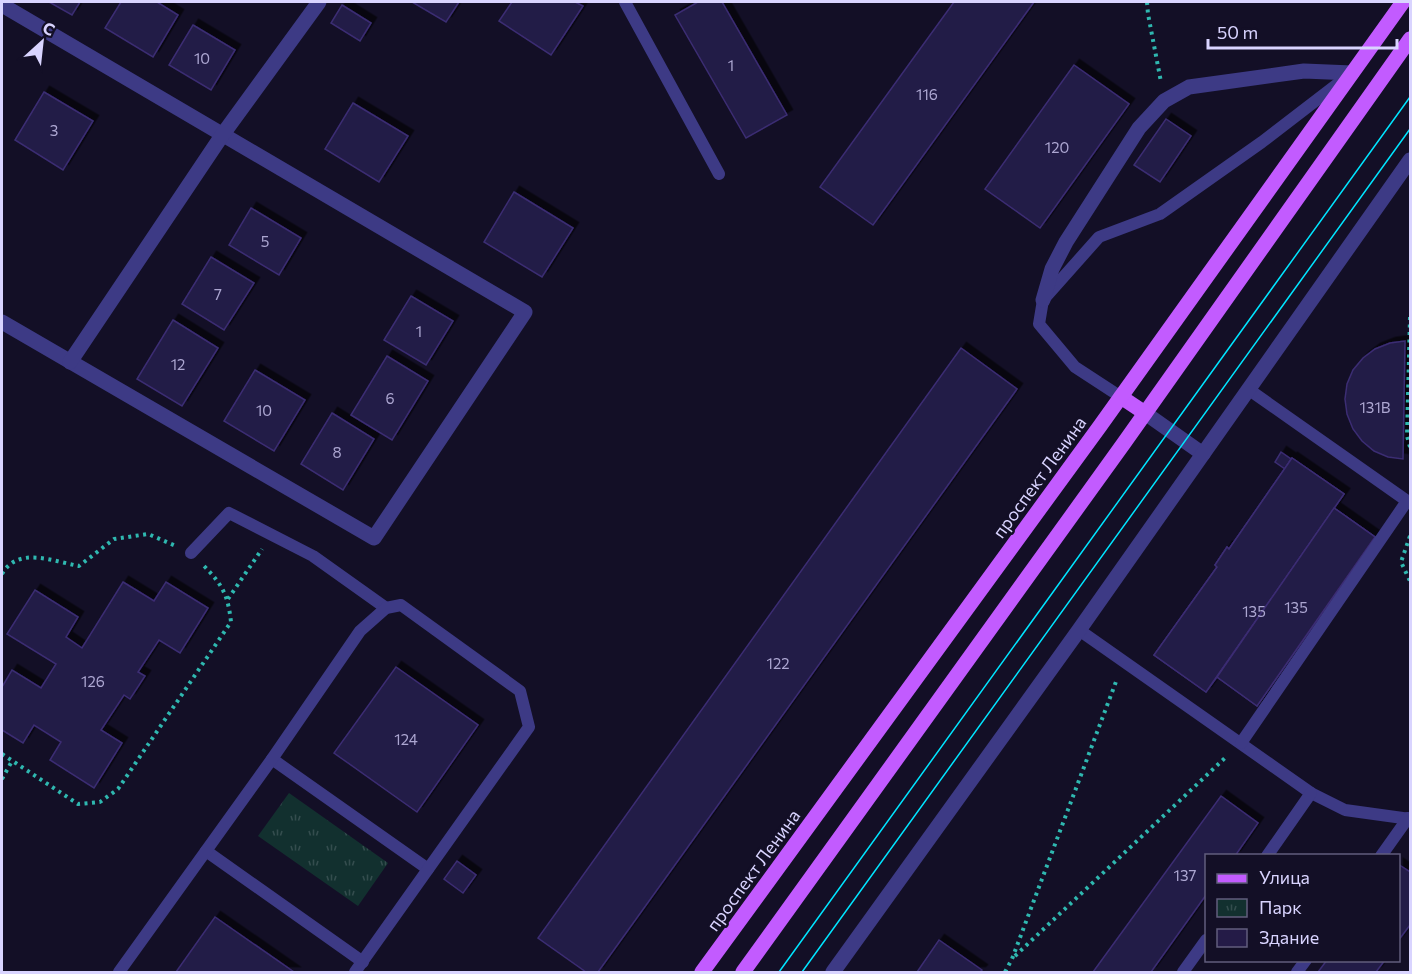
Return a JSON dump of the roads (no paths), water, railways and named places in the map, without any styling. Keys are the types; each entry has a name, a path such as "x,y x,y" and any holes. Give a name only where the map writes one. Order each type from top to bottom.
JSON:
{"main road":[{"name":"проспект Ленина","path":"702,972 1121,397 1402,4"},
{"path":"743,972 1145,413 1410,39"},
{"path":"1121,397 1145,413"}],"street":[{"path":"70,362 223,134 319,2"},
{"path":"2,5 525,312 374,538 2,322"},
{"path":"1043,300 1052,269 1066,242 1139,128 1164,101 1189,87 1304,71 1352,73"},
{"path":"833,972 1079,630 1410,160"},
{"path":"1145,413 1203,454"}],"lane":[{"path":"625,2 719,174"},
{"path":"1121,397 1075,367 1039,324 1043,300 1100,237 1160,214 1262,142 1352,73"},
{"path":"1241,743 1409,502 1248,389"},
{"path":"191,553 229,513 313,556 386,608"},
{"path":"119,972 272,759 360,631 386,608 401,605 520,691 529,727 359,967 206,851"},
{"path":"1079,630 1311,793 1345,810 1409,818 1382,854"},
{"path":"272,759 428,869"},
{"path":"1268,854 1311,793"},
{"path":"1183,972 1205,941"}],"tram line":[{"path":"779,972 1410,97"},
{"path":"802,972 1410,129"}]}
